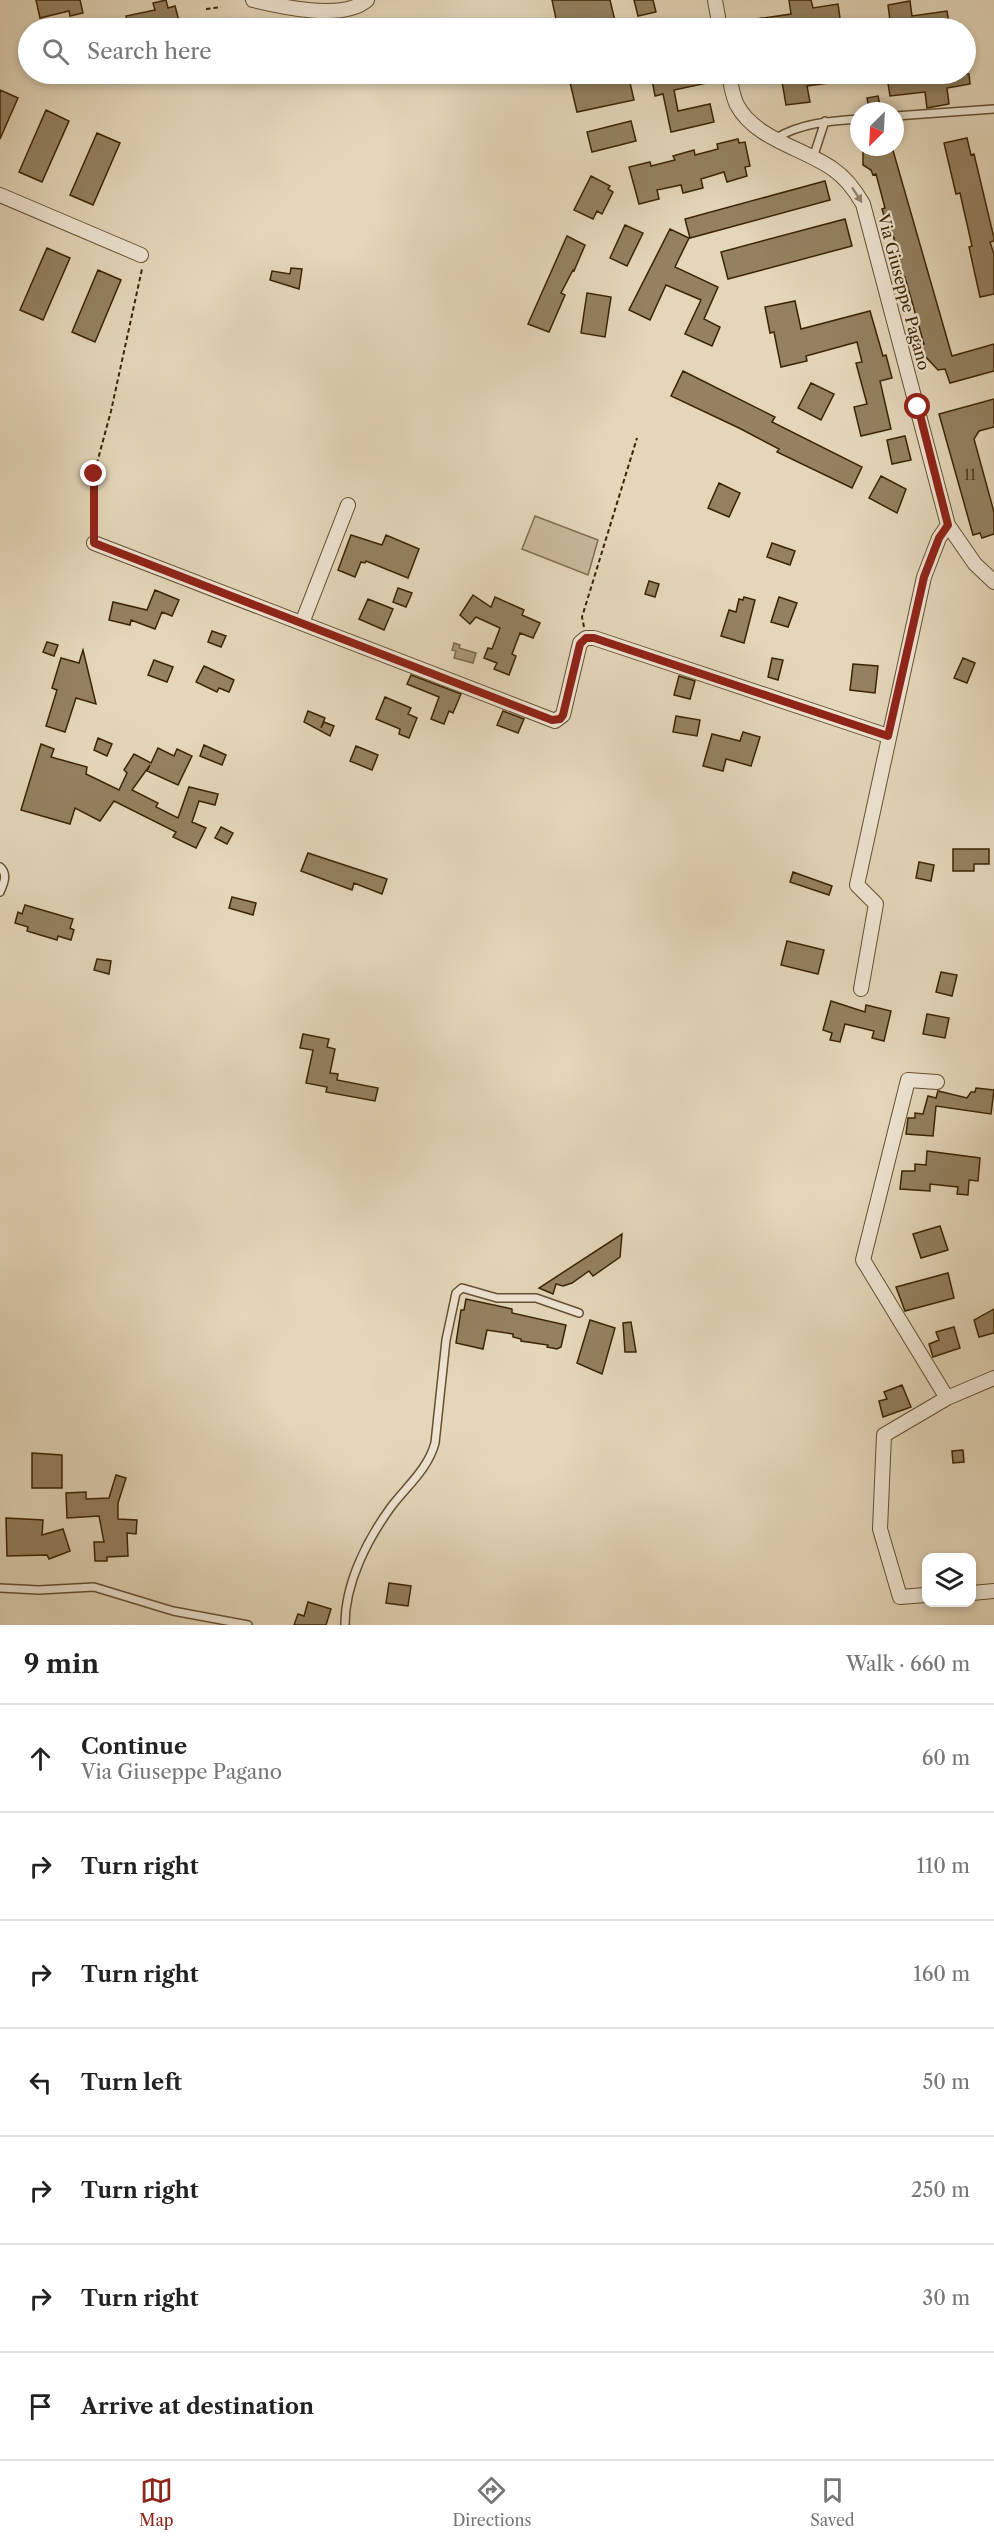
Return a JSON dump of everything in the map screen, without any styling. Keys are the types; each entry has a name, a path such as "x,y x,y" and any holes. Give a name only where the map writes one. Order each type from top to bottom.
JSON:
{"street":[{"path":"253,0 338,12 352,10 366,0"},
{"path":"715,0 718,18"},
{"name":"Via Giuseppe Pagano","path":"732,84 738,106 750,121 844,178 863,204 948,525 975,564 994,582"},
{"path":"0,195 141,255"},
{"path":"302,623 348,505"},
{"path":"861,989 876,904 857,885 924,577 939,538 948,525"},
{"path":"94,543 555,721 563,715 577,651 586,638 594,638 888,736"},
{"path":"937,1082 908,1080 863,1260 947,1398"},
{"path":"922,1596 900,1597 880,1529 884,1435 947,1398 994,1378"},
{"path":"976,1593 994,1591"}],"lane":[{"path":"904,115 994,109"},
{"path":"776,138 794,128 825,121 850,120"},
{"path":"813,158 825,121"},
{"path":"0,867 5,879 0,891"},
{"path":"345,1625 346,1605 353,1578 364,1552 390,1508 431,1457 435,1443 446,1340 456,1293 462,1288 497,1298 536,1298 579,1313"},
{"path":"0,1588 39,1590 94,1587 173,1611 248,1625"}],"path":[{"path":"206,9 221,8"},
{"path":"94,543 94,474 145,256 141,255"},
{"path":"586,638 582,617 637,438"}],"shaded area":[{"path":"535,516 598,540 588,575 522,549"},
{"path":"454,643 460,645 459,648 476,653 473,663 454,658 456,651 452,650"}],"building":[{"path":"36,0 80,0 83,13 70,16 69,11 40,18"},
{"path":"166,0 168,8 175,6 178,18 126,18 126,16 155,10 153,3"},
{"path":"552,0 610,0 614,18 556,18"},
{"path":"634,0 653,0 656,12 638,16"},
{"path":"789,0 811,0 813,8 838,4 840,18 763,18 791,14"},
{"path":"910,1 912,16 947,11 948,18 890,18 888,5"},
{"path":"570,84 630,84 634,100 577,112"},
{"path":"653,84 702,84 674,90 678,111 710,104 714,122 671,132 663,94 655,96"},
{"path":"782,84 821,84 807,86 810,102 786,105"},
{"path":"888,84 970,84 947,88 949,104 927,108 925,92 890,96"},
{"path":"0,90 18,98 0,139"},
{"path":"878,96 879,102 868,102 867,98"},
{"path":"46,110 69,121 42,182 19,172"},
{"path":"631,121 636,141 592,152 587,132"},
{"path":"97,133 120,143 93,205 70,195"},
{"path":"967,138 971,155 974,154 994,238 994,241 990,242 994,254 994,294 980,297 960,193 956,194 944,143"},
{"path":"738,139 739,143 745,142 750,166 745,167 747,176 727,182 724,172 701,179 703,188 683,193 681,185 657,190 659,199 639,204 629,167 650,162 651,166 675,160 673,156 694,150 695,155 718,149 717,144"},
{"path":"863,156 895,156 952,356 994,344 994,371 950,383 945,369 938,370 924,355 921,345 924,344 905,277 902,278 897,260 900,259 890,225 887,226 882,209 885,208 876,174 873,175 871,170 863,165"},
{"path":"591,176 610,186 608,189 613,192 602,214 597,211 593,219 574,210"},
{"path":"825,181 830,200 690,238 685,219"},
{"path":"845,219 852,246 728,279 721,252"},
{"path":"625,225 643,233 627,266 610,258"},
{"path":"670,229 689,238 675,267 718,287 704,319 720,327 712,346 685,334 701,300 666,285 650,320 629,310"},
{"path":"567,236 585,245 561,293 565,295 549,332 528,324"},
{"path":"47,248 70,258 43,320 20,310"},
{"path":"291,268 302,269 299,289 270,280 272,271 290,274"},
{"path":"98,270 121,280 95,342 72,332"},
{"path":"587,293 611,297 605,337 581,333"},
{"path":"795,301 801,329 870,311 892,378 880,381 891,429 861,436 854,407 867,404 856,363 862,362 857,342 806,356 807,361 781,367 774,332 770,333 765,307"},
{"path":"683,371 775,417 772,422 862,467 852,488 777,452 779,449 739,428 671,396"},
{"path":"811,383 834,394 821,420 798,408"},
{"path":"994,399 994,427 979,431 974,439 994,512 994,534 982,538 980,533 973,535 939,414"},
{"path":"905,436 911,460 892,464 887,440"},
{"path":"881,476 906,489 897,513 869,498"},
{"path":"719,483 740,493 729,517 708,508"},
{"path":"351,535 382,545 386,535 419,549 408,578 366,561 361,562 355,577 338,570"},
{"path":"772,543 795,551 790,565 767,557"},
{"path":"649,581 659,584 655,597 645,594"},
{"path":"398,588 412,593 406,607 393,602"},
{"path":"155,590 179,600 172,616 162,612 155,629 131,620 130,625 109,620 113,602 147,610"},
{"path":"473,595 491,607 495,597 524,610 522,615 540,623 533,638 520,633 512,654 516,656 509,675 494,669 497,663 484,658 488,648 492,649 500,628 476,617 470,624 460,615"},
{"path":"744,597 755,600 744,643 721,636 729,610 736,612 739,599 743,600"},
{"path":"779,597 797,603 788,627 771,622"},
{"path":"368,599 393,609 384,630 359,619"},
{"path":"212,631 226,636 221,647 208,642"},
{"path":"47,642 58,645 54,656 43,652"},
{"path":"83,650 96,704 76,698 65,732 46,726 57,690 52,688 61,658 79,663"},
{"path":"772,658 783,660 778,680 768,677"},
{"path":"963,658 975,663 967,683 954,678"},
{"path":"154,660 173,667 167,682 148,675"},
{"path":"853,664 878,666 875,693 850,690"},
{"path":"204,666 234,680 229,692 219,688 217,692 196,682"},
{"path":"411,675 461,694 453,713 449,711 444,724 431,719 439,697 407,684"},
{"path":"679,676 695,681 690,699 674,695"},
{"path":"385,697 411,708 408,714 417,718 409,738 399,734 400,729 376,719"},
{"path":"308,711 325,718 321,728 324,722 334,726 330,736 304,722"},
{"path":"503,711 524,719 518,733 497,725"},
{"path":"676,716 700,720 697,736 673,732"},
{"path":"743,732 760,737 751,766 726,759 723,771 703,766 712,734 740,741"},
{"path":"98,738 112,744 107,756 94,750"},
{"path":"41,744 54,749 51,757 87,767 86,774 119,790 127,773 124,770 134,754 151,763 158,748 174,756 177,749 192,756 178,785 147,771 150,765 132,790 158,803 156,807 178,818 189,787 218,794 215,805 199,801 192,822 206,828 196,848 173,837 176,832 114,801 100,821 75,808 70,824 21,810"},
{"path":"204,745 226,755 222,765 200,756"},
{"path":"356,746 378,755 372,770 350,761"},
{"path":"221,827 233,833 227,844 215,838"},
{"path":"953,849 989,849 989,864 974,864 974,871 953,871"},
{"path":"308,853 387,879 382,894 354,883 352,890 301,871"},
{"path":"919,862 934,865 931,881 916,878"},
{"path":"793,872 832,886 829,895 790,882"},
{"path":"232,897 256,903 253,915 229,908"},
{"path":"25,905 73,919 70,928 74,930 71,940 58,936 57,940 27,931 28,927 15,923 18,912 22,914"},
{"path":"787,941 824,950 818,974 781,965"},
{"path":"97,959 111,961 109,974 94,970"},
{"path":"941,972 957,975 952,996 936,992"},
{"path":"831,1001 865,1012 866,1005 891,1011 884,1041 872,1038 874,1031 845,1024 840,1042 830,1040 832,1033 823,1030"},
{"path":"927,1014 949,1018 945,1038 923,1034"},
{"path":"303,1034 329,1039 327,1047 335,1049 330,1073 338,1074 337,1080 378,1088 375,1101 326,1092 327,1087 306,1083 313,1050 300,1048"},
{"path":"976,1088 994,1090 991,1114 936,1106 933,1136 906,1134 908,1118 915,1118 915,1113 923,1114 928,1096 936,1098 938,1091 967,1098 971,1092 975,1092"},
{"path":"927,1151 980,1158 978,1181 969,1180 968,1195 957,1194 958,1187 930,1184 930,1191 900,1189 902,1171 915,1171 915,1164 926,1165"},
{"path":"940,1226 948,1250 921,1258 913,1234"},
{"path":"622,1234 620,1257 593,1276 589,1271 572,1283 563,1286 556,1284 553,1294 539,1288"},
{"path":"948,1273 954,1298 905,1311 896,1287"},
{"path":"466,1299 512,1309 512,1313 566,1325 561,1347 557,1349 547,1347 548,1345 521,1341 513,1337 513,1334 487,1330 483,1349 456,1343 461,1310 464,1310"},
{"path":"994,1309 994,1333 979,1337 974,1320"},
{"path":"590,1320 615,1328 602,1374 577,1363"},
{"path":"631,1322 636,1352 625,1352 623,1323"},
{"path":"954,1327 960,1348 933,1357 929,1344 939,1340 936,1332"},
{"path":"902,1385 911,1407 883,1417 879,1401 887,1399 884,1392"},
{"path":"963,1450 964,1462 953,1463 952,1451"},
{"path":"32,1453 62,1455 62,1488 32,1488"},
{"path":"116,1475 126,1478 118,1503 118,1519 137,1520 136,1534 127,1533 128,1556 107,1557 107,1561 95,1561 94,1542 104,1542 99,1516 67,1518 66,1493 86,1492 86,1499 109,1498"},
{"path":"6,1518 43,1520 42,1535 63,1529 70,1551 49,1559 47,1555 7,1556"},
{"path":"389,1583 411,1586 408,1606 386,1603"},
{"path":"308,1602 331,1609 326,1625 294,1625 298,1614 304,1616"}],"route":[{"path":"94,474 94,543 555,721 563,715 580,644 586,638 594,638 888,736 924,577 939,538 948,525 918,407"}]}
